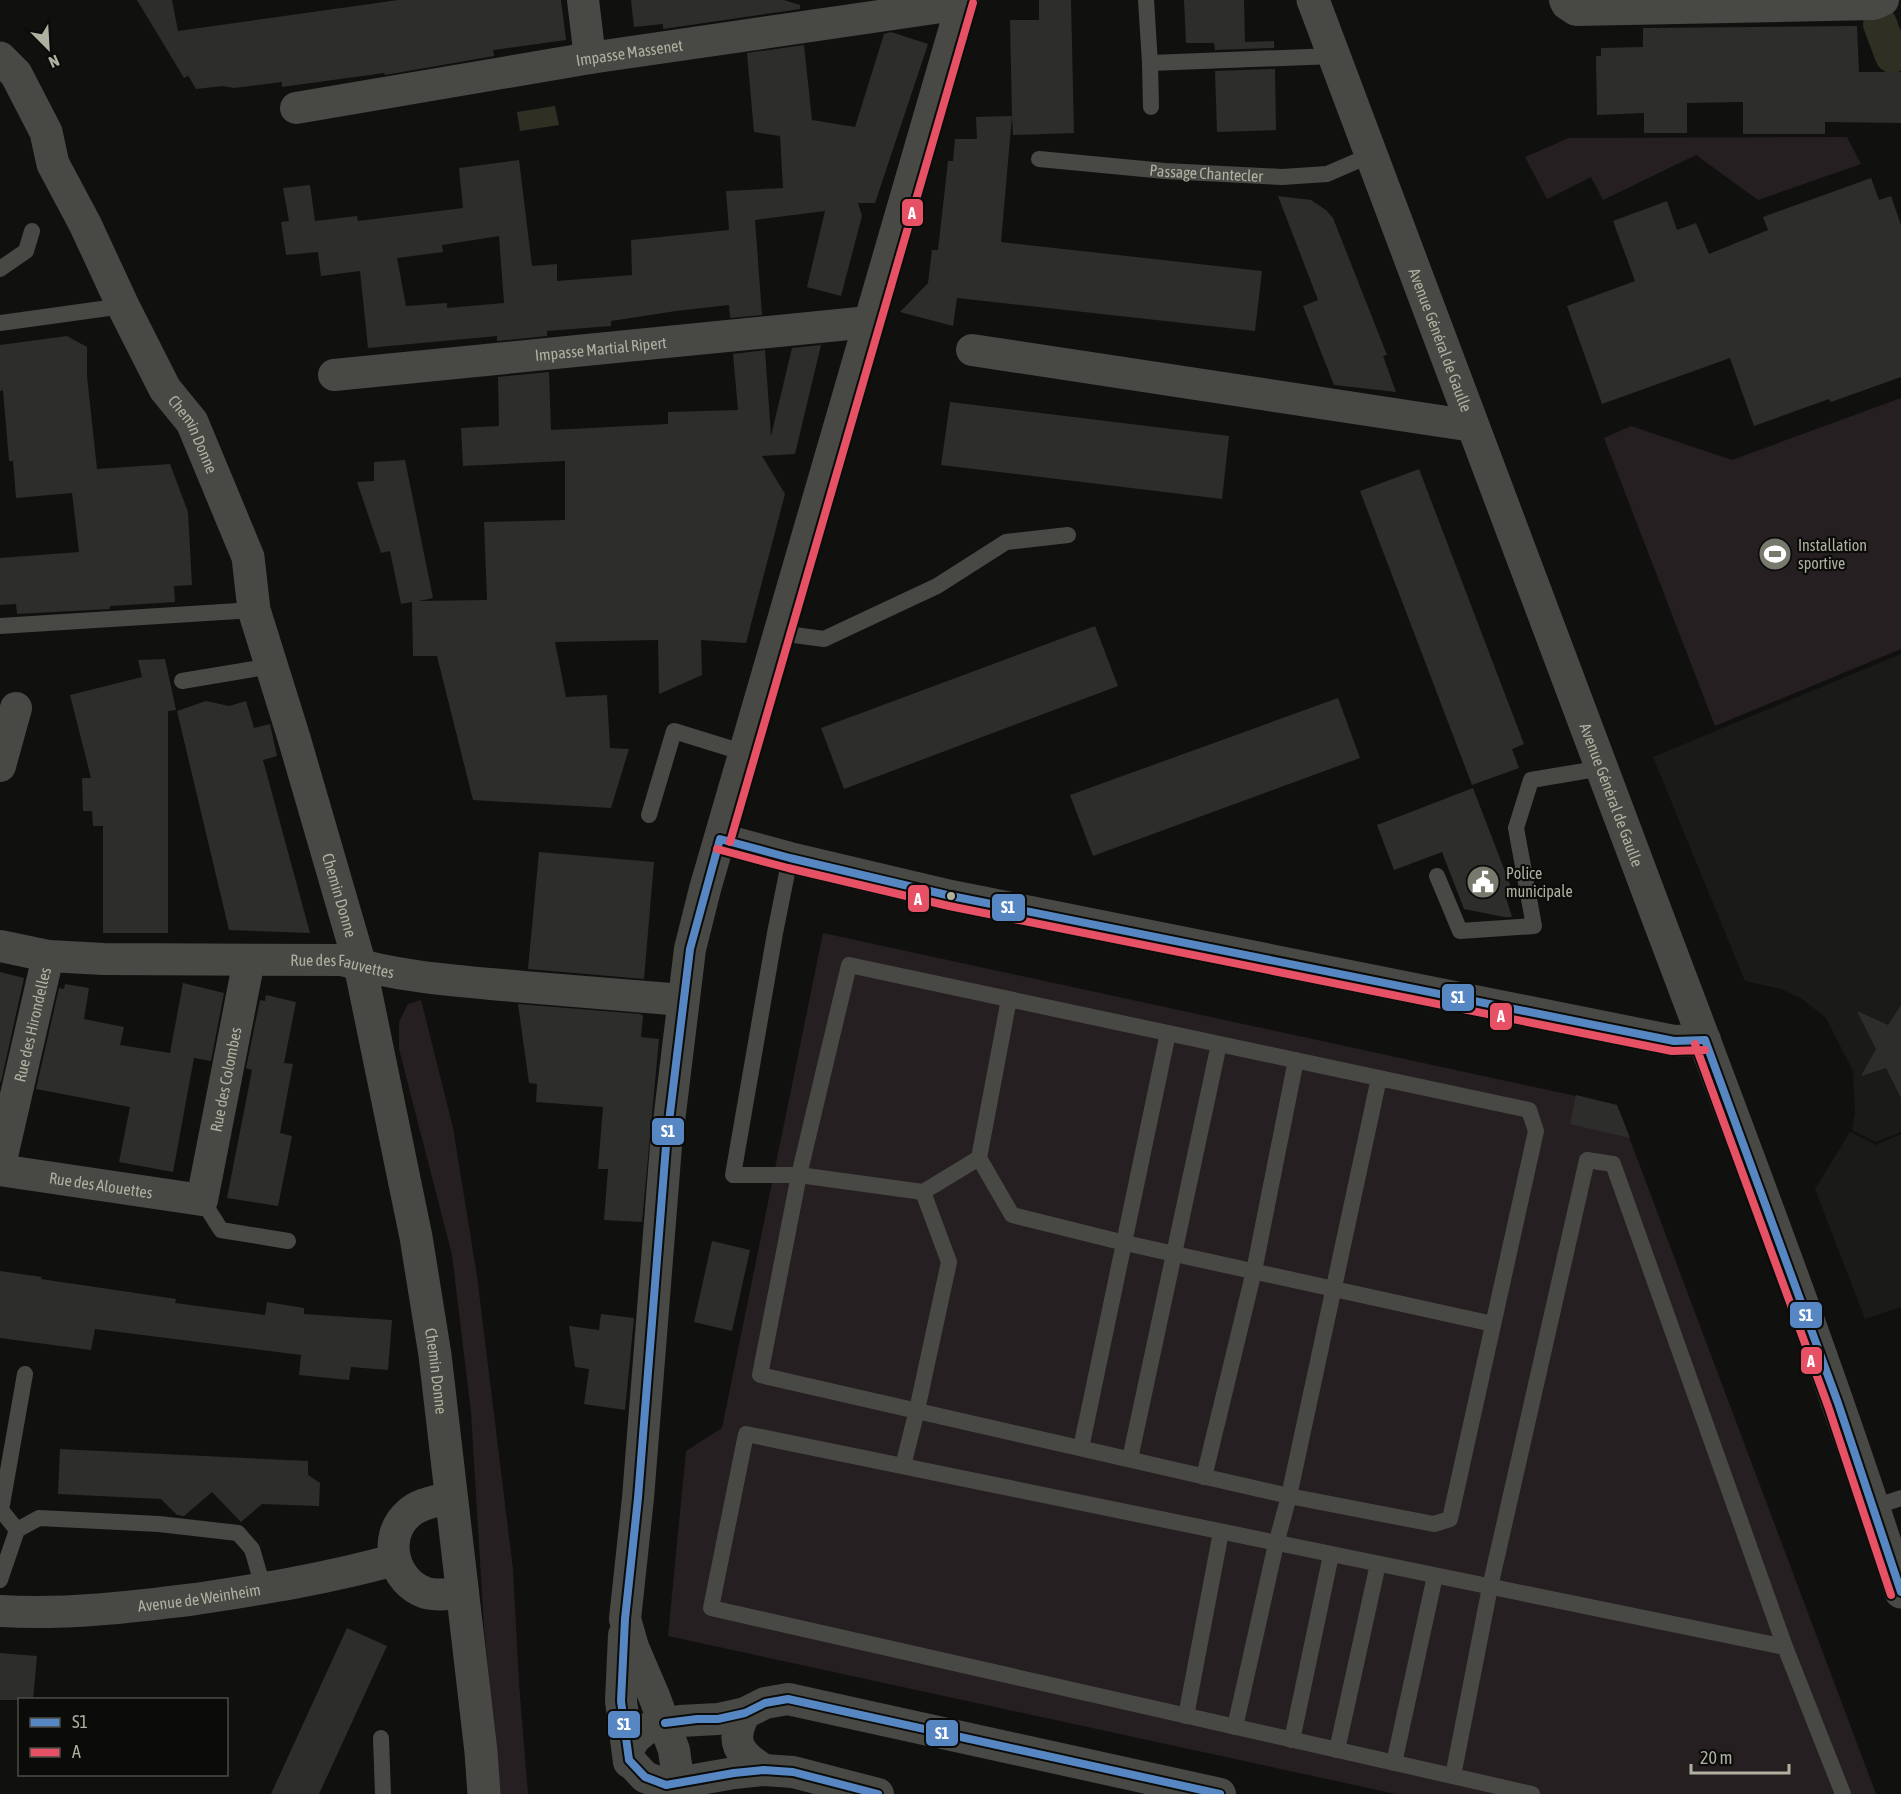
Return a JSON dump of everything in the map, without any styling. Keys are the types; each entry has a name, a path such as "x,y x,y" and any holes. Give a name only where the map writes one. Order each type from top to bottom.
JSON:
{"street":[{"path":"583,0 590,58"},
{"name":"Avenue Général de Gaulle","path":"1313,0 1705,1040 1838,1403 1887,1502 1901,1592"},
{"path":"1565,0 1576,10 1874,4 1883,0"},
{"path":"633,1794 621,1701 625,1619 638,1498 666,1146 682,1000 690,950 779,633 962,2"},
{"name":"Impasse Massenet","path":"296,108 590,58 962,2"},
{"name":"Chemin Donne","path":"0,58 16,74 46,132 53,164 86,224 123,306 165,389 192,422 248,556 254,610 360,965 416,1237 435,1355 484,1794"},
{"name":"Impasse Martial Ripert","path":"334,375 869,321"},
{"path":"972,350 1473,426"},
{"path":"0,766 16,708"},
{"path":"720,839 790,858 962,898 1674,1041 1705,1040"},
{"name":"Rue des Fauvettes","path":"0,946 48,956 104,959 342,960 360,965 471,982 682,1000"},
{"name":"Rue des Hirondelles","path":"0,1165 48,956"},
{"name":"Rue des Colombes","path":"202,1200 249,960"},
{"name":"Rue des Alouettes","path":"0,1170 202,1200"},
{"path":"451,1497 422,1505 408,1513 399,1525 393,1544 394,1560 404,1579 426,1593 463,1593"},
{"name":"Avenue de Weinheim","path":"0,1611 31,1613 141,1606 264,1590 348,1573 394,1560"},
{"path":"625,1619 633,1647 674,1750 680,1789"},
{"path":"628,1755 635,1738 646,1729 697,1719 718,1719 745,1713 765,1702 788,1699 1220,1794"},
{"path":"745,1713 736,1733 739,1749 747,1759 764,1770"},
{"path":"628,1755 645,1777 680,1789 734,1773 764,1770 793,1772 878,1794"}],"lane":[{"path":"1146,0 1151,107"},
{"path":"1150,63 1334,56"},
{"name":"Passage Chantecler","path":"1039,159 1165,171 1281,177 1326,174 1371,155"},
{"path":"0,269 26,251 32,231"},
{"path":"0,323 123,306"},
{"path":"779,633 824,639 937,586 1006,542 1068,535"},
{"path":"0,626 254,610"},
{"path":"182,681 271,666"},
{"path":"649,816 674,731 745,753"},
{"path":"1437,876 1460,931 1534,927 1516,828 1531,780 1602,768"},
{"path":"790,858 733,1175 799,1175 924,1192 979,1158"},
{"path":"849,965 1529,1110 1536,1131 1450,1519 1434,1524 1289,1496 760,1375 799,1175 849,965"},
{"path":"1009,999 979,1158 1012,1215 1125,1243 1493,1324"},
{"path":"1081,1448 1168,1033"},
{"path":"1130,1460 1218,1044"},
{"path":"1204,1477 1254,1270 1296,1060"},
{"path":"1235,1727 1289,1496 1379,1078"},
{"path":"1453,1776 1490,1587 1587,1160 1613,1164 1785,1647 1843,1794"},
{"path":"903,1466 918,1410 948,1262 924,1192"},
{"path":"202,1200 220,1230 288,1242"},
{"path":"17,1530 1,1510 25,1374"},
{"path":"1532,1794 711,1608 746,1434 1785,1647"},
{"path":"0,1580 17,1530 39,1518 159,1524 238,1533 252,1549 264,1590"},
{"path":"1186,1716 1221,1532"},
{"path":"1292,1740 1331,1555"},
{"path":"1336,1750 1378,1564"},
{"path":"1394,1763 1435,1576"},
{"path":"381,1738 382,1794"}],"shaded area":[{"path":"555,106 559,125 520,131 517,112"},
{"path":"1847,137 1861,164 1758,200 1696,155 1603,200 1591,177 1547,199 1525,157 1569,138"},
{"name":"Installation sportive","path":"1901,398 1901,649 1715,726 1604,438 1631,426 1732,460"},
{"path":"1901,654 1901,1132 1876,1142 1852,1130 1855,1113 1853,1071 1826,1018 1801,998 1781,989 1745,981 1653,757"},
{"path":"823,933 1617,1105 1876,1794 1396,1794 668,1636 686,1451 722,1428"},
{"path":"421,1000 453,1128 477,1276 513,1569 528,1794 500,1794 484,1627 471,1412 452,1255 399,1049 399,1022 408,1004"},
{"path":"1850,1132 1876,1145 1901,1134 1901,1307 1865,1319 1815,1189"}],"building":[{"path":"137,0 172,0 178,31 398,0 561,0 566,40 493,50 494,56 385,75 384,73 282,87 282,82 234,88 223,86 196,89 186,72 188,76 184,78"},
{"path":"631,0 784,0 800,5 800,9 663,29 663,24 634,27"},
{"path":"1039,0 1071,0 1074,133 1013,135 1010,20 1039,20"},
{"path":"1184,0 1244,0 1245,42 1274,41 1274,48 1215,50 1214,43 1186,43"},
{"path":"1857,26 1859,72 1901,72 1901,123 1825,122 1825,134 1743,134 1743,102 1687,103 1687,133 1644,133 1644,113 1597,115 1596,56 1601,56 1601,48 1643,47 1643,28"},
{"path":"891,32 928,44 875,203 858,203 862,216 841,296 807,287 825,211 755,220 762,315 730,318 729,305 611,321 611,326 547,331 547,336 497,341 497,336 368,348 360,271 321,276 318,252 286,255 281,222 289,221 283,188 310,185 315,221 357,216 358,221 463,208 459,168 519,160 532,266 557,264 557,281 632,275 631,240 729,230 726,191 783,188 780,136 754,132 747,53 804,45 812,120 855,127 884,34","holes":["499,236 504,303 447,308 447,303 406,306 397,258 443,252 442,245"]},
{"path":"1275,69 1276,130 1217,132 1215,71"},
{"path":"1012,116 1001,242 1262,271 1255,331 957,298 953,326 900,312 928,283 932,250 938,250 948,161 953,161 955,139 977,139 976,117"},
{"path":"1871,178 1879,200 1891,196 1901,225 1901,377 1831,402 1829,399 1754,426 1730,358 1602,404 1567,306 1635,281 1613,221 1667,201 1677,230 1696,223 1709,254 1768,230 1763,217"},
{"path":"1278,196 1311,200 1333,218 1387,355 1383,356 1396,392 1334,385 1303,306 1318,300"},
{"path":"67,336 87,347 87,376 97,469 170,464 188,512 192,585 174,586 175,602 110,606 110,609 17,614 16,604 0,605 0,558 79,552 72,493 16,498 13,461 9,461 3,390 0,391 0,345"},
{"path":"821,345 795,454 762,456 785,494 746,643 701,640 702,675 659,694 658,640 555,642 566,697 607,695 610,748 629,749 611,808 473,800 437,656 413,656 412,602 401,604 390,551 381,553 357,482 374,481 374,462 405,460 433,598 419,601 487,600 484,522 565,520 565,461 463,466 461,428 499,426 498,377 549,372 551,430 668,424 668,412 738,410 733,354 765,350 771,436 792,348"},
{"path":"950,402 1229,436 1222,499 941,465"},
{"path":"1419,469 1524,744 1512,749 1519,768 1472,785 1360,491"},
{"path":"1095,626 1118,686 844,789 821,728"},
{"path":"165,659 176,710 168,711 168,933 103,933 103,826 93,826 92,811 83,811 82,778 91,778 70,695 142,677 138,660"},
{"path":"1338,698 1360,758 1093,856 1070,795"},
{"path":"206,701 229,706 246,701 254,728 270,724 277,756 263,760 310,933 229,930 177,711"},
{"path":"1473,788 1514,895 1506,898 1512,917 1464,909 1442,852 1394,870 1377,825"},
{"path":"539,852 654,862 644,979 528,969"},
{"path":"0,972 24,978 1,1082 0,1082"},
{"path":"183,983 224,993 211,1061 194,1058 173,1172 119,1162 130,1107 36,1089 59,988 64,989 65,984 89,988 84,1019 124,1027 120,1045 170,1053"},
{"path":"266,995 296,1002 284,1063 293,1064 280,1133 292,1136 278,1206 227,1198 252,1070 246,1068 260,1000 265,1001"},
{"path":"518,1004 640,1014 643,1016 641,1037 659,1039 642,1222 604,1220 608,1169 598,1169 603,1107 536,1102 537,1084 529,1083"},
{"path":"1901,1005 1901,1098 1886,1068 1861,1076 1876,1049 1857,1011 1888,1025"},
{"path":"1576,1095 1617,1105 1630,1138 1570,1124"},
{"path":"712,1241 750,1250 732,1331 694,1322"},
{"path":"0,1271 176,1299 175,1303 265,1315 267,1302 304,1308 304,1314 392,1320 388,1370 351,1367 349,1380 299,1375 301,1355 95,1329 91,1350 0,1338"},
{"path":"601,1314 634,1318 625,1410 584,1404 589,1369 575,1367 569,1326 599,1330"},
{"path":"60,1449 308,1461 308,1475 320,1483 319,1506 262,1504 241,1522 212,1492 184,1516 177,1515 161,1499 58,1494"},
{"path":"347,1628 387,1646 319,1794 271,1794"},
{"path":"0,1653 37,1656 33,1698 0,1700"}],"waterway":[{"path":"1880,24 1892,56"}],"transit line":[{"name":"A","path":"730,842 973,3"},
{"name":"S1","path":"720,839 690,949 666,1146 638,1498 625,1619 621,1701 629,1760 645,1777 666,1785 764,1770 793,1772 878,1794"},
{"name":"S1","path":"720,839 951,896 1674,1041 1705,1040"},
{"name":"A","path":"717,849 949,906 1672,1051 1705,1050"},
{"name":"S1","path":"1705,1040 1838,1403 1901,1592"},
{"name":"A","path":"1695,1044 1828,1406 1891,1595"},
{"name":"S1","path":"665,1723 718,1719 745,1713 765,1703 788,1699 1220,1794"}],"place":[{"name":"Installation sportive","path":"1775,554"},
{"name":"Police municipale","path":"1483,882"}]}
